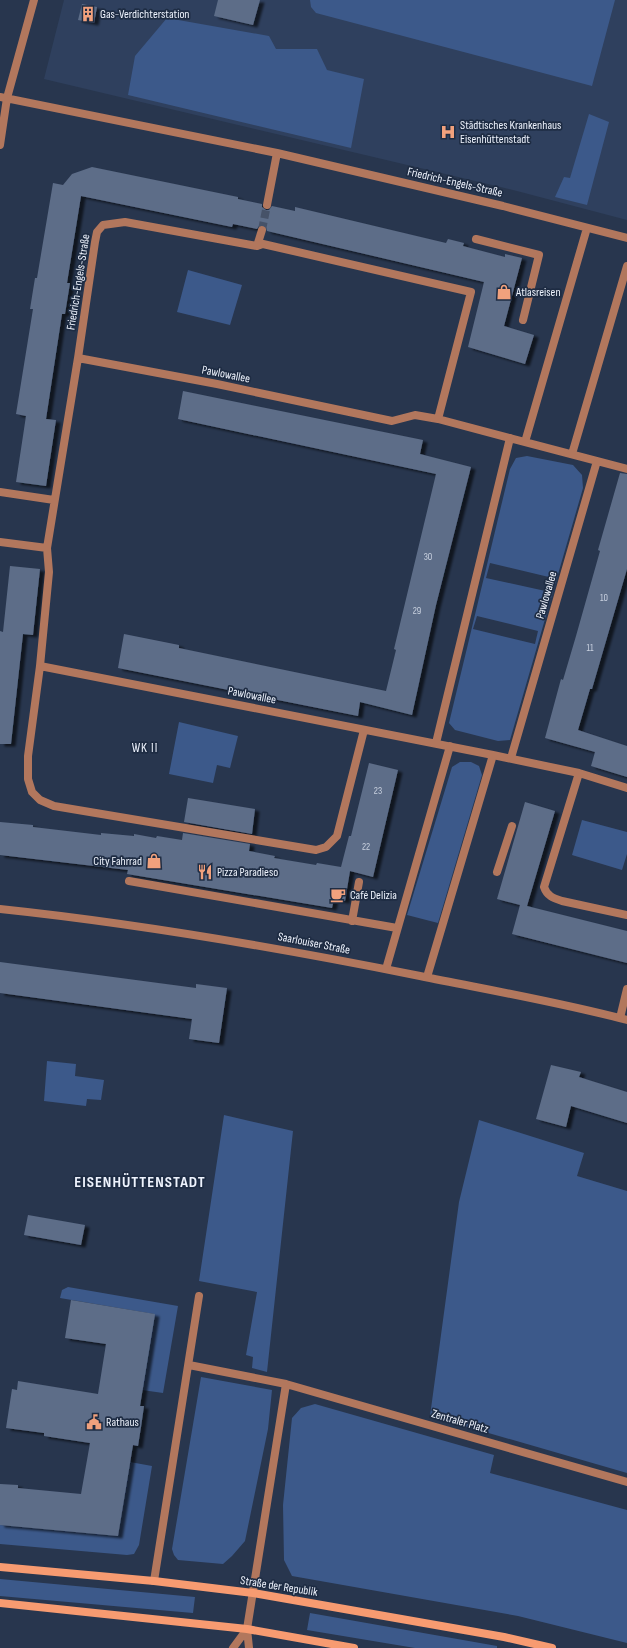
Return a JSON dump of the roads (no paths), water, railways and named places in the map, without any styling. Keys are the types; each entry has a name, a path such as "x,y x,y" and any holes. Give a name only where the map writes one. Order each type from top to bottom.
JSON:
{"street":[{"path":"0,144 4,97 34,0"},
{"name":"Friedrich-Engels-Straße","path":"4,97 277,153 503,206 627,238"},
{"path":"266,205 277,153"},
{"name":"Friedrich-Engels-Straße","path":"78,358 95,242 97,232 103,225 125,222 258,246 263,244 471,292 438,419"},
{"path":"525,442 586,228"},
{"path":"258,246 262,230"},
{"path":"476,238 539,255 523,320"},
{"path":"572,454 627,266"},
{"path":"78,358 47,548 49,572 40,666 28,756 28,779 32,792 40,800 54,806 316,850 326,847 337,836 364,730"},
{"name":"Pawlowallee","path":"78,358 217,384 392,421 415,415 438,419 627,469"},
{"path":"436,743 510,438"},
{"name":"Pawlowallee","path":"511,758 597,461"},
{"path":"0,492 54,500"},
{"path":"0,542 47,548"},
{"name":"Pawlowallee","path":"40,666 511,758 579,773 627,788"},
{"path":"386,969 450,746"},
{"path":"427,977 493,755"},
{"path":"579,773 544,887 546,893 553,898 562,901 627,914"},
{"path":"497,872 512,826"},
{"path":"130,881 397,928"},
{"path":"352,920 359,882"},
{"name":"Saarlouiser Straße","path":"0,909 175,931 297,951 536,999 623,1019 627,989"},
{"path":"154,1581 199,1296"},
{"name":"Zentraler Platz","path":"188,1365 286,1384 627,1482"},
{"path":"249,1648 247,1629 286,1384"},
{"name":"Straße der Republik","path":"0,1567 154,1581 253,1593 504,1637 552,1648"},
{"path":"0,1603 247,1629 354,1648"},
{"path":"233,1648 247,1629"}],"tunnel":[{"path":"262,230 267,205"}],"place":[{"name":"Gas-Verdichterstation","path":"88,14"},
{"name":"Städtisches Krankenhaus Eisenhüttenstadt","path":"448,132"},
{"name":"Atlasreisen","path":"504,292"},
{"name":"City Fahrrad","path":"154,861"},
{"name":"Pizza Paradieso","path":"205,872"},
{"name":"Café Delizia","path":"338,895"},
{"name":"Rathaus","path":"94,1422"}],"district":[{"name":"WK II","path":"145,747"},
{"name":"EISENHÜTTENSTADT","path":"140,1181"}]}
